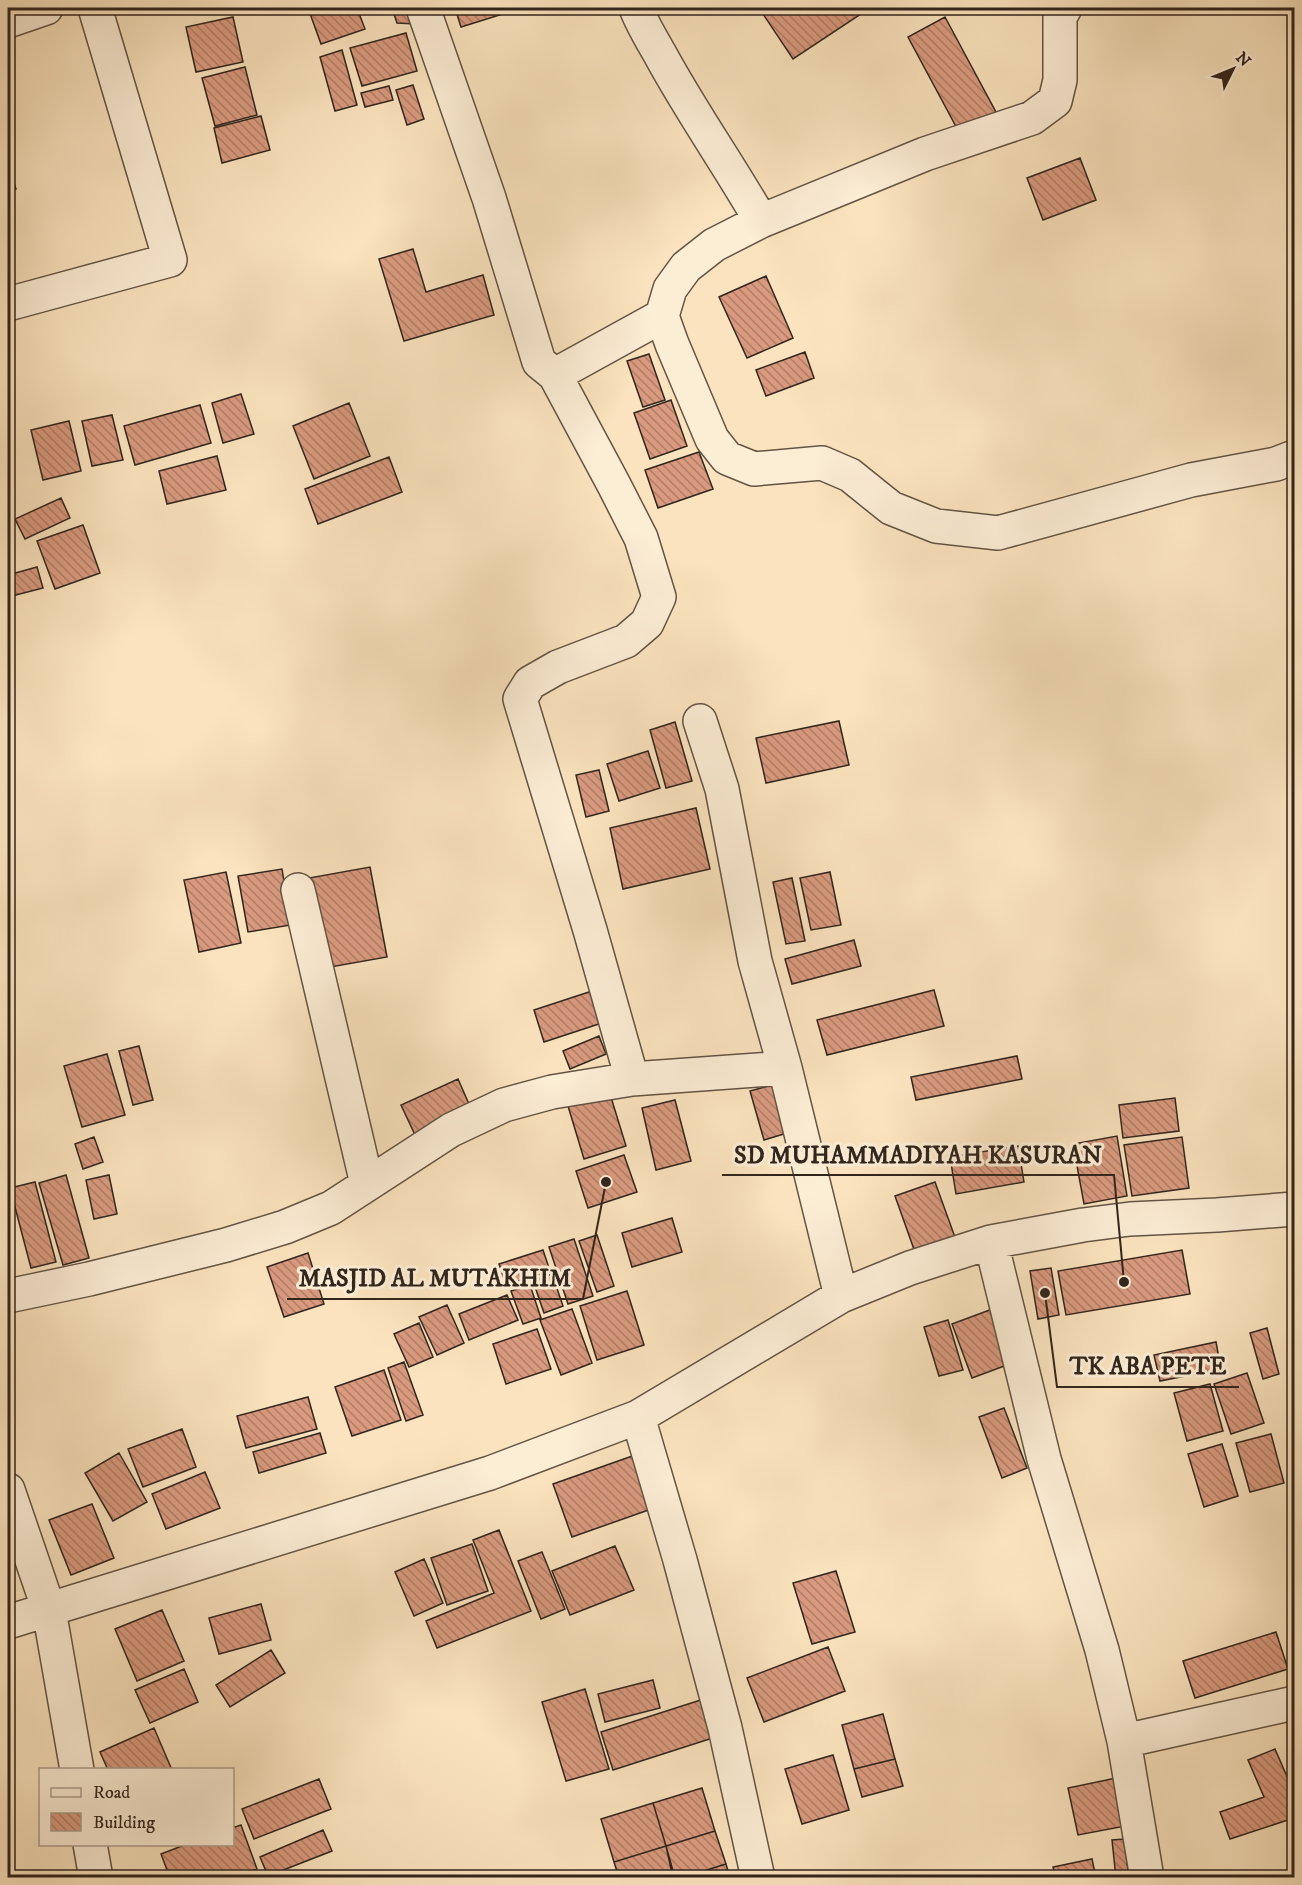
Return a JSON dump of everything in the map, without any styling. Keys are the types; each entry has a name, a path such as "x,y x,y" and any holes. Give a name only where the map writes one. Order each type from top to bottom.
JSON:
{"street":[{"path":"8,21 46,8"},
{"path":"8,303 170,260 95,8"},
{"path":"423,8 489,198 538,362 555,375 642,538 659,597 647,623 626,641 558,667 530,683 520,699 590,930 632,1079"},
{"path":"636,8 678,87 736,177 761,221"},
{"path":"1065,8 1060,17 1060,80 1055,100 1032,118 925,154 761,221 714,244 686,267 670,289 662,316 712,439 727,458 754,469 822,463 850,475 891,508 936,526 999,533 1191,480 1276,464 1294,457"},
{"path":"555,375 662,316"},
{"path":"700,721 722,789 755,961 785,1068 841,1296"},
{"path":"298,890 367,1184"},
{"path":"8,1296 89,1279 226,1245 285,1227 331,1208 451,1130 504,1105 552,1092 632,1079 785,1068"},
{"path":"8,1622 490,1473 638,1417 841,1296 910,1268 991,1242 1083,1225 1130,1219 1228,1215 1294,1209"},
{"path":"991,1242 1044,1459 1101,1650 1124,1741 1147,1878"},
{"path":"638,1417 680,1560 725,1728 758,1878"},
{"path":"8,1490 49,1610 77,1768"},
{"path":"1124,1741 1294,1703"},
{"path":"90,1846 96,1878"}],"building":[{"path":"308,8 357,8 365,29 321,44"},
{"path":"392,8 409,8 415,24 397,23"},
{"path":"455,8 522,8 461,27"},
{"path":"759,8 870,8 793,59"},
{"path":"233,17 243,62 196,72 186,27"},
{"path":"945,17 997,114 960,134 908,37"},
{"path":"406,33 417,71 362,86 350,48"},
{"path":"342,50 357,105 335,111 320,57"},
{"path":"245,67 257,115 215,126 202,78"},
{"path":"413,85 424,119 407,125 396,90"},
{"path":"389,86 393,100 365,107 361,93"},
{"path":"261,116 270,150 222,163 214,128"},
{"path":"1080,158 1096,200 1043,220 1027,178"},
{"path":"8,164 16,189 8,192"},
{"path":"413,249 426,292 483,275 494,315 404,341 379,259"},
{"path":"766,276 793,338 747,358 719,297"},
{"path":"805,352 814,378 766,396 756,370"},
{"path":"649,354 665,400 643,407 627,361"},
{"path":"241,394 254,434 223,443 212,403"},
{"path":"671,400 687,446 650,459 634,413"},
{"path":"349,403 370,456 314,479 293,426"},
{"path":"200,405 211,443 135,465 124,426"},
{"path":"112,415 123,460 92,466 82,421"},
{"path":"69,421 81,471 43,480 31,430"},
{"path":"699,452 713,489 658,508 645,470"},
{"path":"217,456 226,490 167,504 159,471"},
{"path":"389,457 402,492 318,524 305,489"},
{"path":"61,498 70,518 25,539 15,519"},
{"path":"83,525 100,573 55,589 37,541"},
{"path":"37,567 43,588 8,597 8,575"},
{"path":"839,721 849,765 766,783 756,738"},
{"path":"675,722 692,781 666,788 650,730"},
{"path":"648,751 660,788 619,801 607,764"},
{"path":"599,770 609,811 586,817 576,775"},
{"path":"696,808 710,869 623,889 610,828"},
{"path":"370,867 387,957 325,968 309,878"},
{"path":"282,869 291,925 248,932 238,876"},
{"path":"226,872 241,943 199,952 184,880"},
{"path":"830,872 841,925 811,930 800,878"},
{"path":"792,878 805,941 786,944 773,882"},
{"path":"854,940 861,966 792,984 785,959"},
{"path":"595,990 605,1022 544,1042 534,1010"},
{"path":"934,990 944,1026 827,1055 817,1020"},
{"path":"599,1036 606,1054 570,1069 563,1051"},
{"path":"139,1046 153,1100 133,1105 119,1051"},
{"path":"107,1054 125,1115 82,1127 64,1066"},
{"path":"1017,1056 1022,1079 916,1100 911,1077"},
{"path":"458,1079 472,1111 416,1137 401,1105"},
{"path":"783,1082 797,1130 764,1140 750,1091"},
{"path":"610,1094 626,1146 584,1159 568,1106"},
{"path":"1175,1098 1179,1131 1123,1138 1119,1105"},
{"path":"675,1100 691,1161 656,1170 642,1108"},
{"path":"1117,1136 1127,1196 1084,1204 1073,1144"},
{"path":"94,1137 103,1162 83,1169 75,1144"},
{"path":"1182,1137 1189,1188 1132,1196 1124,1145"},
{"path":"1018,1146 1024,1182 956,1194 950,1157"},
{"path":"624,1155 637,1192 588,1208 576,1171"},
{"path":"66,1175 89,1258 63,1265 39,1183"},
{"path":"109,1175 117,1214 94,1219 86,1180"},
{"path":"35,1182 56,1262 31,1268 10,1188"},
{"path":"935,1182 956,1240 916,1255 895,1196"},
{"path":"672,1218 682,1252 632,1267 622,1233"},
{"path":"597,1235 614,1286 597,1292 579,1241"},
{"path":"574,1239 593,1296 568,1304 549,1247"},
{"path":"543,1250 550,1271 506,1285 499,1264"},
{"path":"1182,1250 1190,1294 1066,1315 1058,1271"},
{"path":"308,1253 324,1304 284,1317 267,1267"},
{"path":"1051,1268 1059,1315 1038,1319 1030,1271"},
{"path":"552,1274 563,1306 544,1313 533,1281"},
{"path":"530,1285 541,1318 523,1324 511,1291"},
{"path":"627,1291 644,1345 597,1360 580,1306"},
{"path":"507,1295 518,1320 469,1340 459,1314"},
{"path":"447,1305 464,1343 437,1355 419,1317"},
{"path":"995,1308 1015,1362 972,1378 952,1324"},
{"path":"572,1309 592,1363 561,1375 540,1320"},
{"path":"948,1320 963,1370 939,1376 924,1327"},
{"path":"419,1323 433,1357 409,1367 394,1334"},
{"path":"1267,1328 1279,1374 1263,1379 1250,1333"},
{"path":"537,1329 551,1369 506,1384 493,1344"},
{"path":"1216,1342 1221,1369 1160,1381 1154,1355"},
{"path":"404,1362 423,1415 406,1421 388,1368"},
{"path":"384,1370 401,1420 352,1436 335,1387"},
{"path":"1247,1373 1264,1423 1231,1434 1214,1384"},
{"path":"1210,1384 1223,1431 1187,1441 1174,1393"},
{"path":"308,1397 317,1429 246,1448 237,1416"},
{"path":"1004,1408 1027,1468 1002,1478 979,1417"},
{"path":"182,1429 196,1467 143,1487 128,1449"},
{"path":"320,1433 326,1453 259,1473 253,1452"},
{"path":"1271,1434 1284,1483 1250,1492 1236,1443"},
{"path":"1222,1444 1238,1496 1204,1507 1188,1454"},
{"path":"119,1453 147,1502 113,1521 85,1473"},
{"path":"638,1454 657,1507 572,1537 553,1484"},
{"path":"205,1472 220,1508 166,1529 152,1494"},
{"path":"92,1504 114,1558 71,1575 49,1520"},
{"path":"499,1530 531,1611 437,1648 426,1621 494,1593 473,1540"},
{"path":"472,1544 488,1591 447,1605 431,1558"},
{"path":"615,1546 634,1590 570,1615 552,1571"},
{"path":"542,1552 565,1609 541,1619 518,1561"},
{"path":"424,1559 443,1603 414,1616 395,1572"},
{"path":"836,1571 855,1632 812,1644 793,1583"},
{"path":"261,1604 271,1640 219,1654 209,1618"},
{"path":"162,1610 184,1661 137,1681 115,1629"},
{"path":"1276,1632 1288,1669 1195,1698 1183,1661"},
{"path":"828,1647 845,1691 764,1722 747,1678"},
{"path":"271,1650 285,1673 230,1707 216,1685"},
{"path":"184,1669 198,1702 150,1723 135,1690"},
{"path":"653,1680 660,1708 605,1722 598,1694"},
{"path":"585,1689 609,1769 566,1781 542,1702"},
{"path":"710,1697 722,1735 613,1770 601,1732"},
{"path":"883,1714 895,1759 854,1769 842,1725"},
{"path":"154,1728 171,1768 107,1768 100,1752"},
{"path":"1275,1749 1292,1788 1294,1787 1294,1818 1230,1839 1220,1812 1264,1797 1248,1760"},
{"path":"833,1755 849,1810 802,1824 785,1769"},
{"path":"895,1759 903,1786 862,1797 854,1769"},
{"path":"1121,1777 1131,1825 1078,1835 1068,1788"},
{"path":"319,1779 331,1809 254,1839 242,1809"},
{"path":"702,1788 715,1831 666,1846 653,1803"},
{"path":"653,1803 666,1846 614,1862 601,1819"},
{"path":"241,1825 257,1869 233,1878 170,1878 161,1854 182,1846 234,1846 234,1827"},
{"path":"323,1830 332,1851 268,1876 260,1857"},
{"path":"715,1831 726,1864 675,1878 666,1846"},
{"path":"1124,1839 1129,1878 1116,1878 1112,1840"},
{"path":"666,1846 673,1878 619,1878 614,1862"},
{"path":"1092,1859 1096,1878 1056,1878 1053,1867"},
{"path":"726,1864 730,1878 681,1878"}],"place":[{"name":"MASJID AL MUTAKHIM","path":"606,1182"},
{"name":"SD MUHAMMADIYAH KASURAN","path":"1124,1282"},
{"name":"TK ABA PETE","path":"1045,1293"}]}
